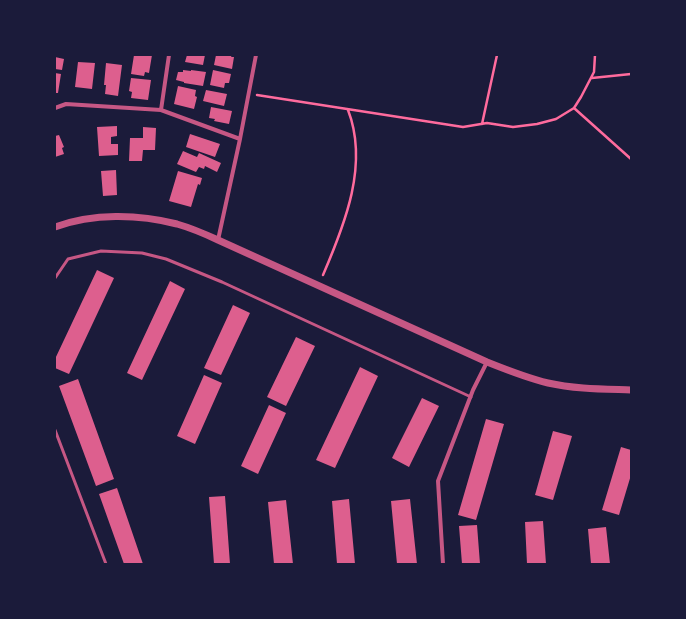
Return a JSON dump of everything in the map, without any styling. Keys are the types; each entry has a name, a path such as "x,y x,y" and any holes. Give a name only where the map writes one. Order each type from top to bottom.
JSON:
{"street":[{"path":"161,110 169,55"},
{"path":"218,240 240,139 256,55"},
{"path":"55,108 66,104 161,110 240,139"},
{"path":"55,227 83,219 107,217 133,217 177,224 218,240 487,362 518,374 549,383 587,388 631,390"},
{"path":"443,564 438,481 487,362"}],"lane":[{"path":"55,278 68,259 101,251 142,253 166,259 222,282 471,398"},
{"path":"55,430 106,564"}],"path":[{"path":"482,124 497,55"},
{"path":"248,94 463,127 487,123 514,127 537,124 556,119 574,108 594,72 595,55"},
{"path":"591,78 631,74"},
{"path":"574,108 631,159"},
{"path":"323,274 335,248 354,181 357,160 352,119 348,109"}],"building":[{"path":"134,55 152,55 149,73 145,72 144,76 131,74"},
{"path":"187,55 205,55 203,65 185,62"},
{"path":"216,55 232,55 231,57 234,57 232,69 214,65"},
{"path":"55,57 64,59 62,70 55,69"},
{"path":"78,62 95,63 92,89 75,87"},
{"path":"106,63 122,65 118,96 105,94 106,85 104,85"},
{"path":"183,70 206,72 203,86 176,80 178,72 183,72"},
{"path":"213,70 231,74 229,83 225,83 224,88 210,85"},
{"path":"55,73 61,74 58,93 55,93"},
{"path":"131,78 151,80 148,100 131,98 132,92 129,91"},
{"path":"178,86 196,90 195,96 197,97 194,109 174,104"},
{"path":"206,90 227,94 224,106 203,101"},
{"path":"211,107 232,111 229,124 214,121 215,119 209,118"},
{"path":"117,126 117,136 111,137 111,144 118,144 118,155 99,156 97,127"},
{"path":"143,127 156,128 155,150 143,150 142,161 129,161 130,138 143,138"},
{"path":"190,134 220,144 215,157 186,147"},
{"path":"59,135 64,147 62,148 64,154 55,157 55,136"},
{"path":"183,151 197,157 199,153 221,163 217,172 205,166 204,169 199,167 196,172 177,164"},
{"path":"116,170 117,195 103,196 101,171"},
{"path":"178,171 202,178 200,185 198,184 191,207 169,201"},
{"path":"97,270 114,278 69,374 55,368 55,359"},
{"path":"170,281 185,289 142,380 127,373"},
{"path":"233,305 250,313 221,375 204,368"},
{"path":"296,337 315,346 286,406 267,397"},
{"path":"360,367 378,376 335,468 316,460"},
{"path":"204,375 222,383 195,444 177,436"},
{"path":"78,379 114,479 96,486 59,386"},
{"path":"422,398 439,406 409,467 392,458"},
{"path":"269,405 286,413 258,474 241,466"},
{"path":"486,419 504,424 476,520 458,515"},
{"path":"553,431 572,436 553,500 535,495"},
{"path":"621,447 631,450 631,475 619,515 602,510"},
{"path":"117,488 143,564 124,564 99,494"},
{"path":"225,496 230,564 214,564 209,497"},
{"path":"349,499 355,564 337,564 332,501"},
{"path":"410,499 417,564 397,564 391,501"},
{"path":"286,500 293,564 274,564 268,502"},
{"path":"543,521 546,564 527,564 525,522"},
{"path":"477,525 480,564 462,564 459,526"},
{"path":"606,527 610,564 591,564 588,529"}]}
